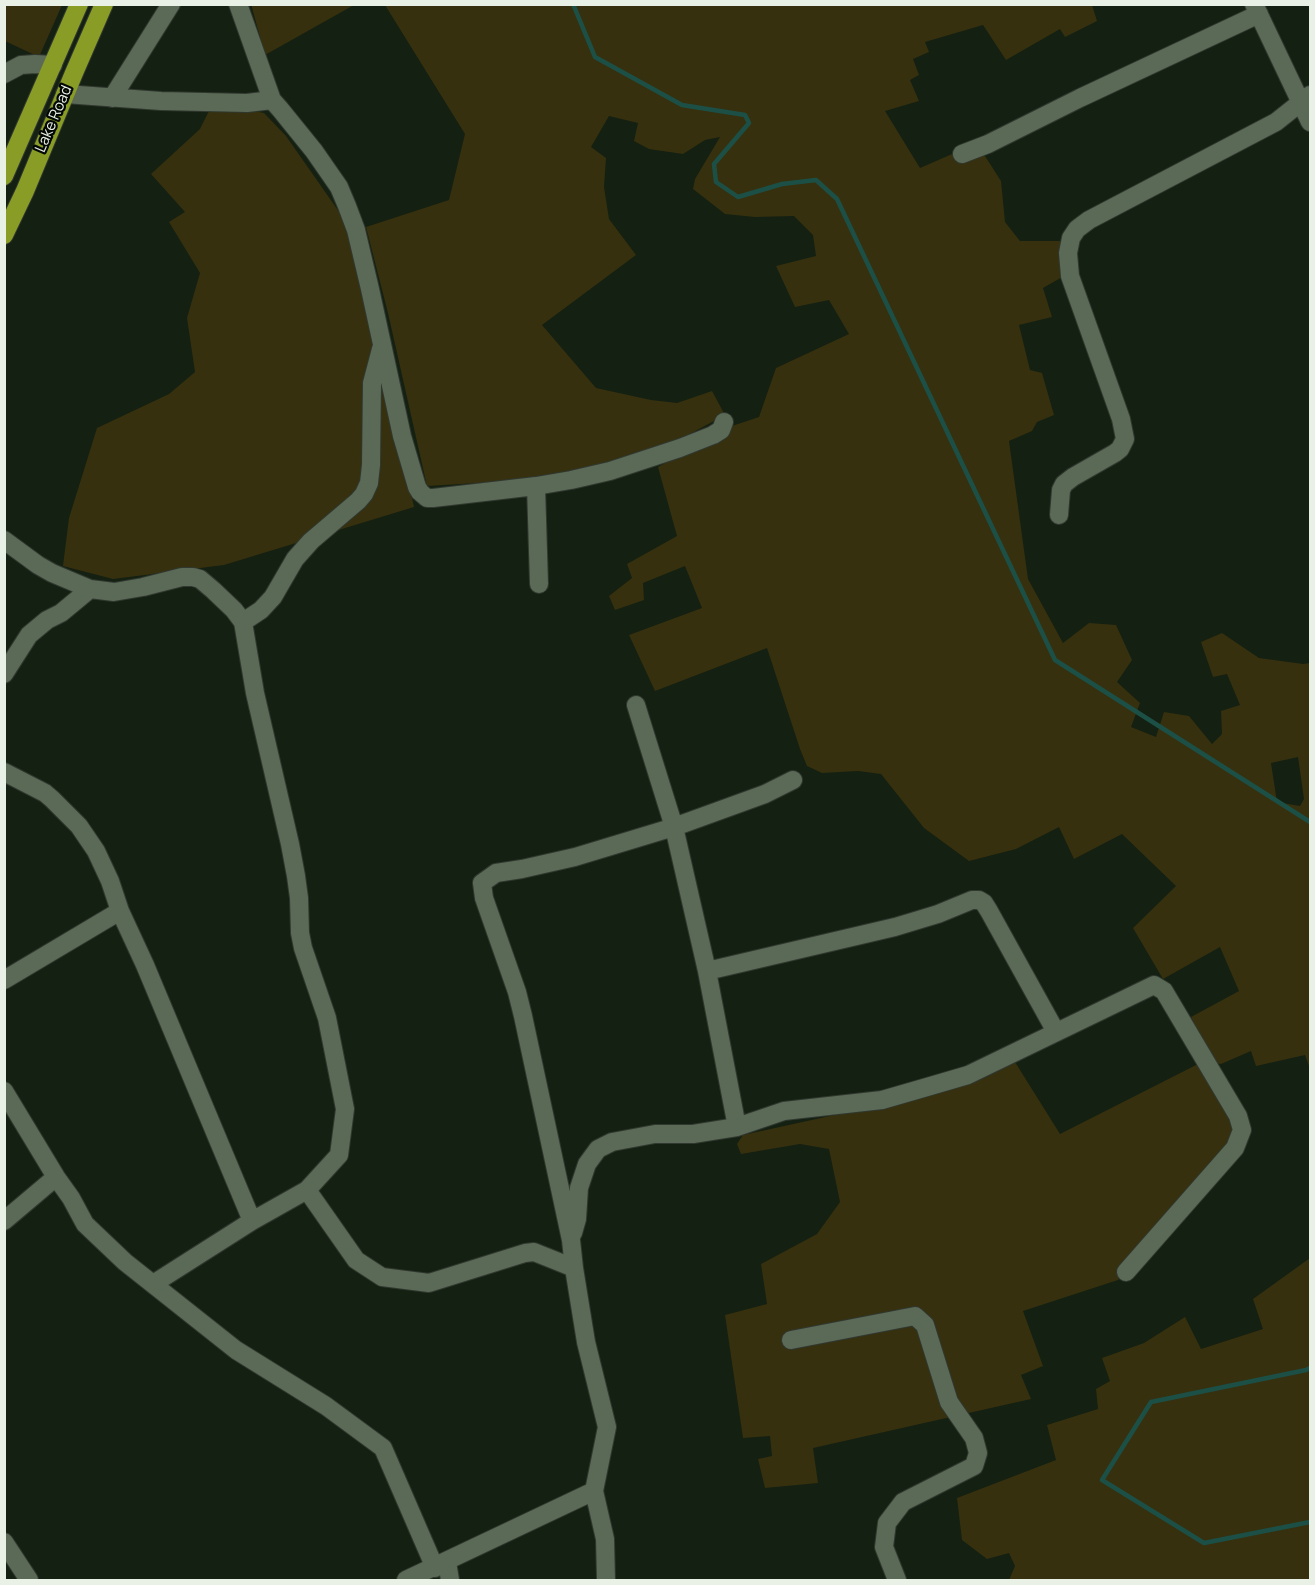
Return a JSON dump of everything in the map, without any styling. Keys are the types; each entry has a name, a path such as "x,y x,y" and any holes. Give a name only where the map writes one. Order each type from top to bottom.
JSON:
{"main road":[{"name":"Lake Road","path":"4,176 79,4"},
{"name":"Lake Road","path":"4,234 25,191 104,4"}],"street":[{"path":"112,98 171,4"},
{"path":"238,4 272,100 314,151 339,187 347,206 359,240 402,436 417,487 423,495 433,498 536,486 610,471 713,435 721,430 724,422"},
{"path":"962,154 988,144 1257,9 1306,99 1311,122"},
{"path":"4,74 21,65 53,65"},
{"path":"65,94 161,101 248,103 272,100"},
{"path":"1059,514 1061,490 1064,484 1115,453 1125,439 1121,419 1071,276 1068,253 1071,238 1077,228 1089,220 1276,122 1306,99"},
{"path":"243,622 261,610 273,597 311,541 364,494 369,483 371,465 372,383 382,345"},
{"path":"536,486 539,584"},
{"path":"4,540 52,573 90,589 114,592 182,577 200,579 234,610 243,622 255,693 296,876 300,933 305,958 327,1018 345,1109 339,1155 307,1190 252,1221 153,1284"},
{"path":"4,674 29,635 90,589"},
{"path":"636,705 674,827 707,971 737,1126"},
{"path":"4,772 45,793 79,826 96,851 252,1221"},
{"path":"606,1581 605,1539 594,1491 607,1427 586,1342 571,1240 523,1016 517,992 484,898 482,883 496,873 575,857 674,827 765,794 793,780"},
{"path":"707,971 895,927 938,914 966,902 979,900 989,911 1056,1032"},
{"path":"4,980 120,911"},
{"path":"571,1240 577,1219 579,1188 586,1164 598,1149 612,1142 655,1134 693,1134 737,1126 784,1111 882,1100 927,1087 968,1075 1154,985 1164,991 1238,1116 1242,1130 1234,1148 1126,1272"},
{"path":"4,1091 85,1224 125,1262 236,1350 326,1406 383,1448 450,1581"},
{"path":"4,1221 56,1177"},
{"path":"307,1190 356,1260 382,1277 429,1283 534,1252 574,1268"},
{"path":"791,1340 915,1316 925,1324 949,1402 974,1438 978,1453 974,1466 903,1502 887,1523 884,1546 897,1581"},
{"path":"406,1581 594,1491"},
{"path":"4,1542 29,1581"}],"shaded area":[{"path":"251,4 354,5 265,55"},
{"path":"5,5 62,5 39,57 5,41"},
{"path":"385,5 1092,5 1097,21 1065,37 1060,29 1006,60 983,25 925,42 929,52 913,59 919,75 910,80 919,101 885,111 920,168 959,151 983,153 1001,181 1005,222 1020,241 1060,241 1064,276 1043,288 1052,317 1019,325 1030,370 1042,373 1054,415 1037,422 1032,431 1009,441 1028,579 1063,643 1089,623 1116,625 1132,660 1117,682 1140,703 1131,727 1156,737 1164,712 1189,716 1212,744 1222,734 1221,711 1240,705 1227,674 1213,677 1201,642 1222,633 1259,658 1310,663 1310,1069 1305,1055 1256,1066 1251,1051 1221,1064 1212,1063 1191,1017 1239,991 1220,947 1163,979 1133,928 1176,886 1122,834 1074,859 1059,827 1016,849 969,861 924,828 881,774 858,771 822,773 807,766 767,648 655,691 629,635 702,608 685,566 643,583 644,600 615,610 609,596 632,578 627,564 677,536 658,467 732,426 759,417 776,368 849,334 829,300 795,307 776,266 816,256 813,235 794,216 755,217 725,214 693,189 695,179 720,137 705,140 683,154 649,149 634,141 638,123 609,116 591,147 606,158 604,187 609,219 636,255 542,325 596,388 677,403 712,391 725,415 662,449 604,465 512,481 427,486 366,227 449,200 465,134","holes":["1298,757 1304,799 1300,806 1277,802 1271,763"]},
{"path":"211,107 239,108 264,113 286,136 342,216 355,244 414,507 224,565 113,579 63,566 69,518 97,428 169,394 195,372 187,318 200,273 169,222 185,212 151,174 200,129"},
{"path":"1015,1062 1060,1134 1200,1063 1235,1124 1233,1144 1118,1280 1023,1311 1043,1366 1021,1375 1031,1399 813,1448 818,1483 765,1488 758,1459 772,1456 770,1436 743,1438 725,1315 767,1304 761,1264 817,1234 840,1202 829,1149 800,1144 741,1154 737,1144 743,1135 917,1097"},
{"path":"1310,1258 1310,1580 1009,1580 1015,1566 1009,1553 987,1559 962,1540 957,1498 1056,1460 1047,1425 1098,1409 1096,1389 1110,1381 1102,1358 1144,1343 1185,1317 1201,1349 1263,1329 1253,1299"}],"waterway":[{"path":"573,4 595,57 682,105 745,115 749,123 714,164 716,182 738,197 782,184 816,180 837,199 1055,660 1310,822"},
{"path":"1310,1368 1151,1402 1102,1480 1204,1543 1310,1522"}]}
